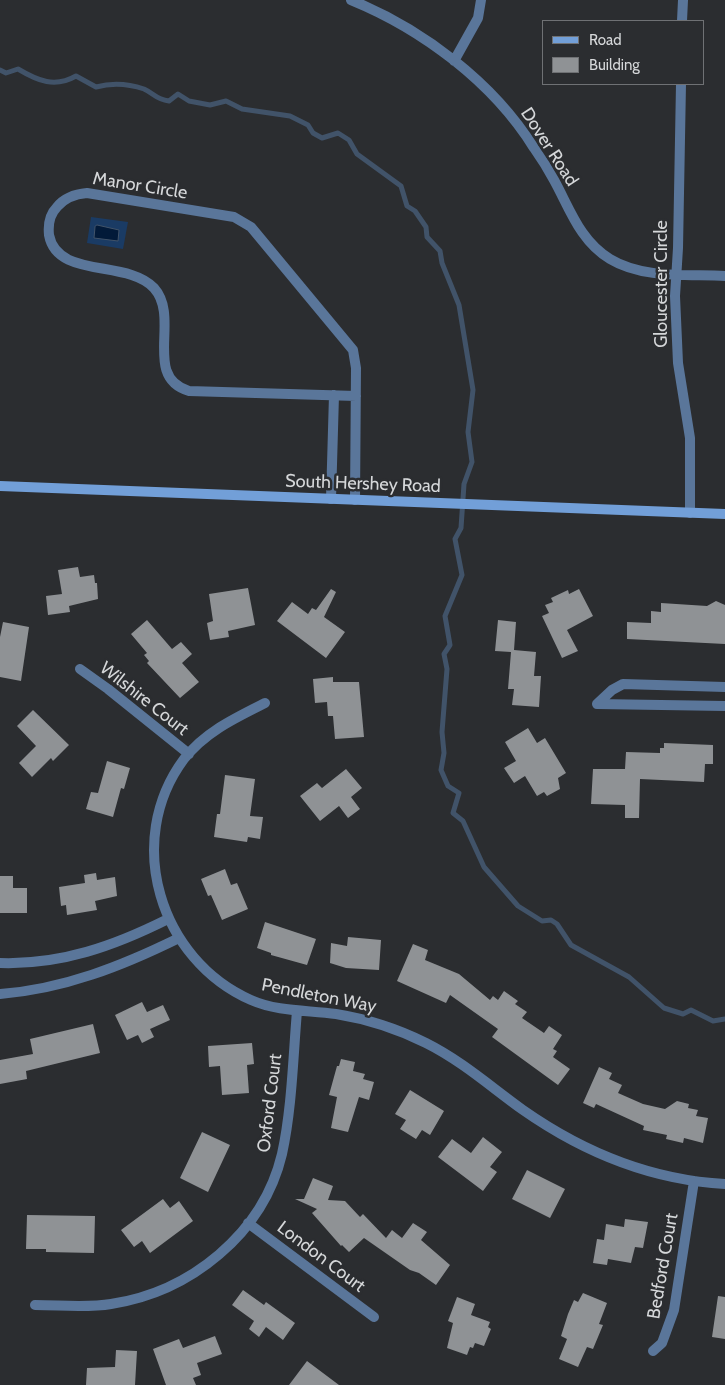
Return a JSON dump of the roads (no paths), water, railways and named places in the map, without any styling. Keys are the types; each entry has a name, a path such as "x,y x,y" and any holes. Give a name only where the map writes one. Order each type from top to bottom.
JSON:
{"main road":[{"name":"South Hershey Road","path":"0,486 725,514"}],"street":[{"name":"Dover Road","path":"351,0 398,22 454,61 507,111 533,145 554,180 574,220 595,248 611,260 636,270 725,276"},
{"path":"454,61 478,18 481,0"},
{"path":"682,20 683,0"},
{"name":"Gloucester Circle","path":"681,85 675,334 690,438 690,513"},
{"name":"Manor Circle","path":"355,500 356,396 356,359 349,343 246,222 234,217 87,193 68,197 54,210 48,228 53,247 59,254 75,263 136,275 155,289 164,311 167,374 180,389 189,392 356,396"},
{"path":"331,499 334,396"},
{"name":"Wilshire Court","path":"80,669 189,754"},
{"path":"725,688 623,684 612,690 597,704 725,706"},
{"path":"700,687 700,705"},
{"name":"Pendleton Way","path":"266,703 222,725 189,754 168,790 156,831 154,848 157,884 168,919 179,938 203,966 228,987 251,1000 297,1010 336,1014 375,1023 416,1038 453,1058 523,1110 590,1149 642,1170 694,1181 725,1184"},
{"path":"0,963 51,961 72,957 118,943 168,919"},
{"path":"0,994 60,984 108,970 179,938"},
{"name":"Oxford Court","path":"35,1306 111,1304 157,1293 190,1276 215,1258 248,1223 264,1198 281,1156 287,1128 297,1010"},
{"name":"Bedford Court","path":"653,1351 662,1343 674,1310 694,1181"},
{"name":"London Court","path":"248,1223 374,1317"}],"waterway":[{"path":"0,70 6,73 18,69 40,80 54,82 61,82 76,76 96,87 132,86 144,89 158,98 169,101 178,94 189,101 210,105 226,101 242,109 290,116 308,125 313,133 322,138 338,133 349,140 357,154 401,186 407,206 415,211 426,227 427,237 440,251 442,263 459,305 473,390 468,432 472,462 464,484 461,528 455,539 462,575 445,616 450,645 444,654 447,669 442,732 444,753 441,770 448,786 459,793 453,813 463,821 484,867 518,906 542,921 551,920 557,924 571,945 629,977 664,1008 683,1014 691,1010 713,1021 725,1019"}]}
